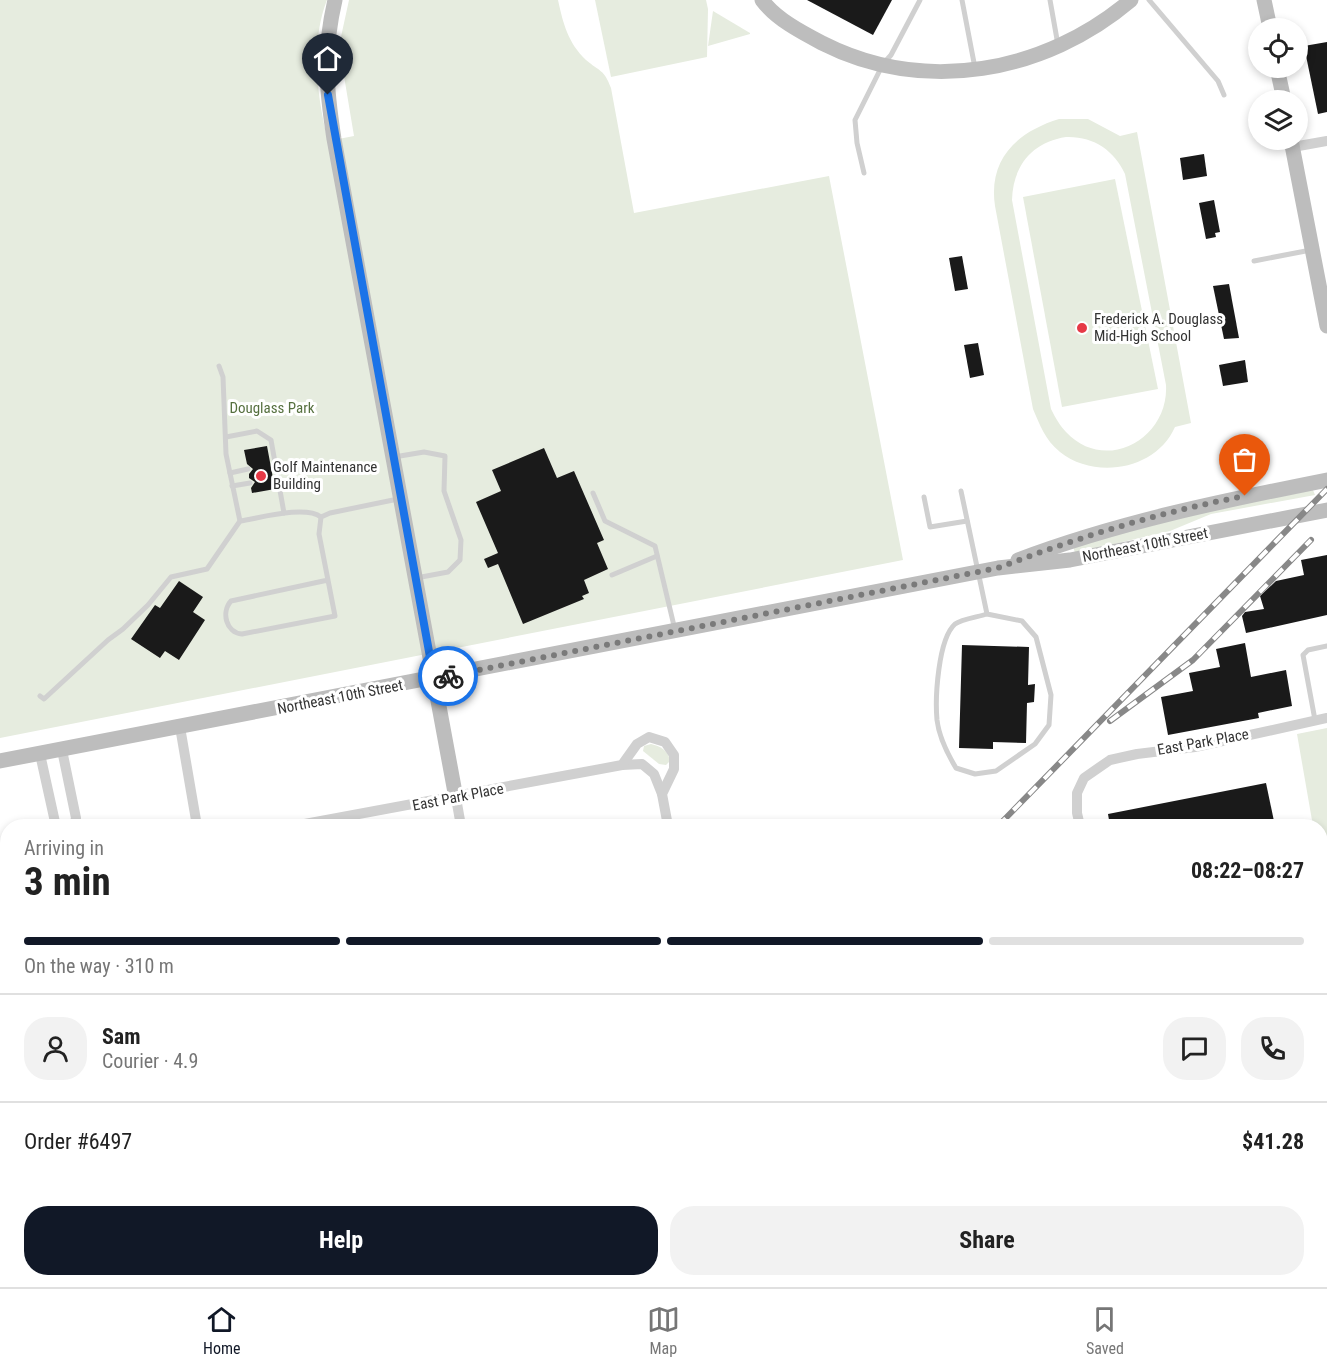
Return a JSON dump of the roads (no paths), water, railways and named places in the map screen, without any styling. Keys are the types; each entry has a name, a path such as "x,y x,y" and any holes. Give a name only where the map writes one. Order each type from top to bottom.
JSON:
{"main road":[{"path":"335,0 326,53 328,95 456,798"},
{"path":"762,0 784,20 840,51 883,64 934,71 976,70 1028,59 1059,46 1110,18 1131,0"},
{"path":"1264,0 1268,18"},
{"path":"1293,150 1327,326"},
{"name":"Northeast 10th Street","path":"998,568 1066,542 1171,512 1327,480"},
{"name":"Northeast 10th Street","path":"0,762 998,568 1070,560 1327,510"}],"street":[{"path":"1308,142 1327,141"},
{"name":"East Park Place","path":"1078,819 1077,793 1084,778 1110,760 1137,754 1195,747 1327,718"},
{"path":"180,727 196,819"},
{"path":"622,765 637,744 649,737 665,742 675,755 674,769 663,794 667,819"},
{"path":"62,750 75,819"},
{"path":"40,754 54,819"},
{"name":"East Park Place","path":"334,819 622,765 642,764 654,774 663,794"},
{"path":"456,798 460,819"}],"lane":[{"path":"864,173 855,120 883,64 891,55 920,0"},
{"path":"962,0 976,70"},
{"path":"1050,0 1059,46"},
{"path":"1149,0 1218,81 1224,95"},
{"path":"1254,261 1313,249"},
{"path":"219,366 223,377 230,472 240,521"},
{"path":"226,437 257,431 271,440 284,513"},
{"path":"393,457 424,452 445,456 444,491 462,546 460,560 453,568 415,579"},
{"path":"230,472 248,469"},
{"path":"232,486 250,483"},
{"path":"961,491 987,614"},
{"path":"593,493 605,521 655,546 676,631"},
{"path":"924,497 930,527 967,521"},
{"path":"321,517 330,513 400,499"},
{"path":"40,696 44,699 123,629 148,605 171,577 207,569 240,521 284,513 315,513 321,517"},
{"path":"321,517 319,534 328,580 335,616 242,634 233,632 229,627 226,610 231,601 328,580"},
{"path":"612,575 657,556"},
{"path":"987,614 1022,621 1036,637 1052,695 1049,725 1035,744 996,771 975,774 956,768 945,749 937,721 937,682 946,638 956,624 987,614"},
{"path":"1315,720 1303,656 1308,650 1327,646"}],"railway":[{"path":"1005,819 1327,489"},
{"path":"1110,721 1193,660 1311,540"}],"place":[{"name":"Frederick A. Douglass Mid-High School","path":"1082,328"},
{"name":"Golf Maintenance Building","path":"261,476"}],"park label":[{"name":"Douglass Park","path":"272,408"}]}
